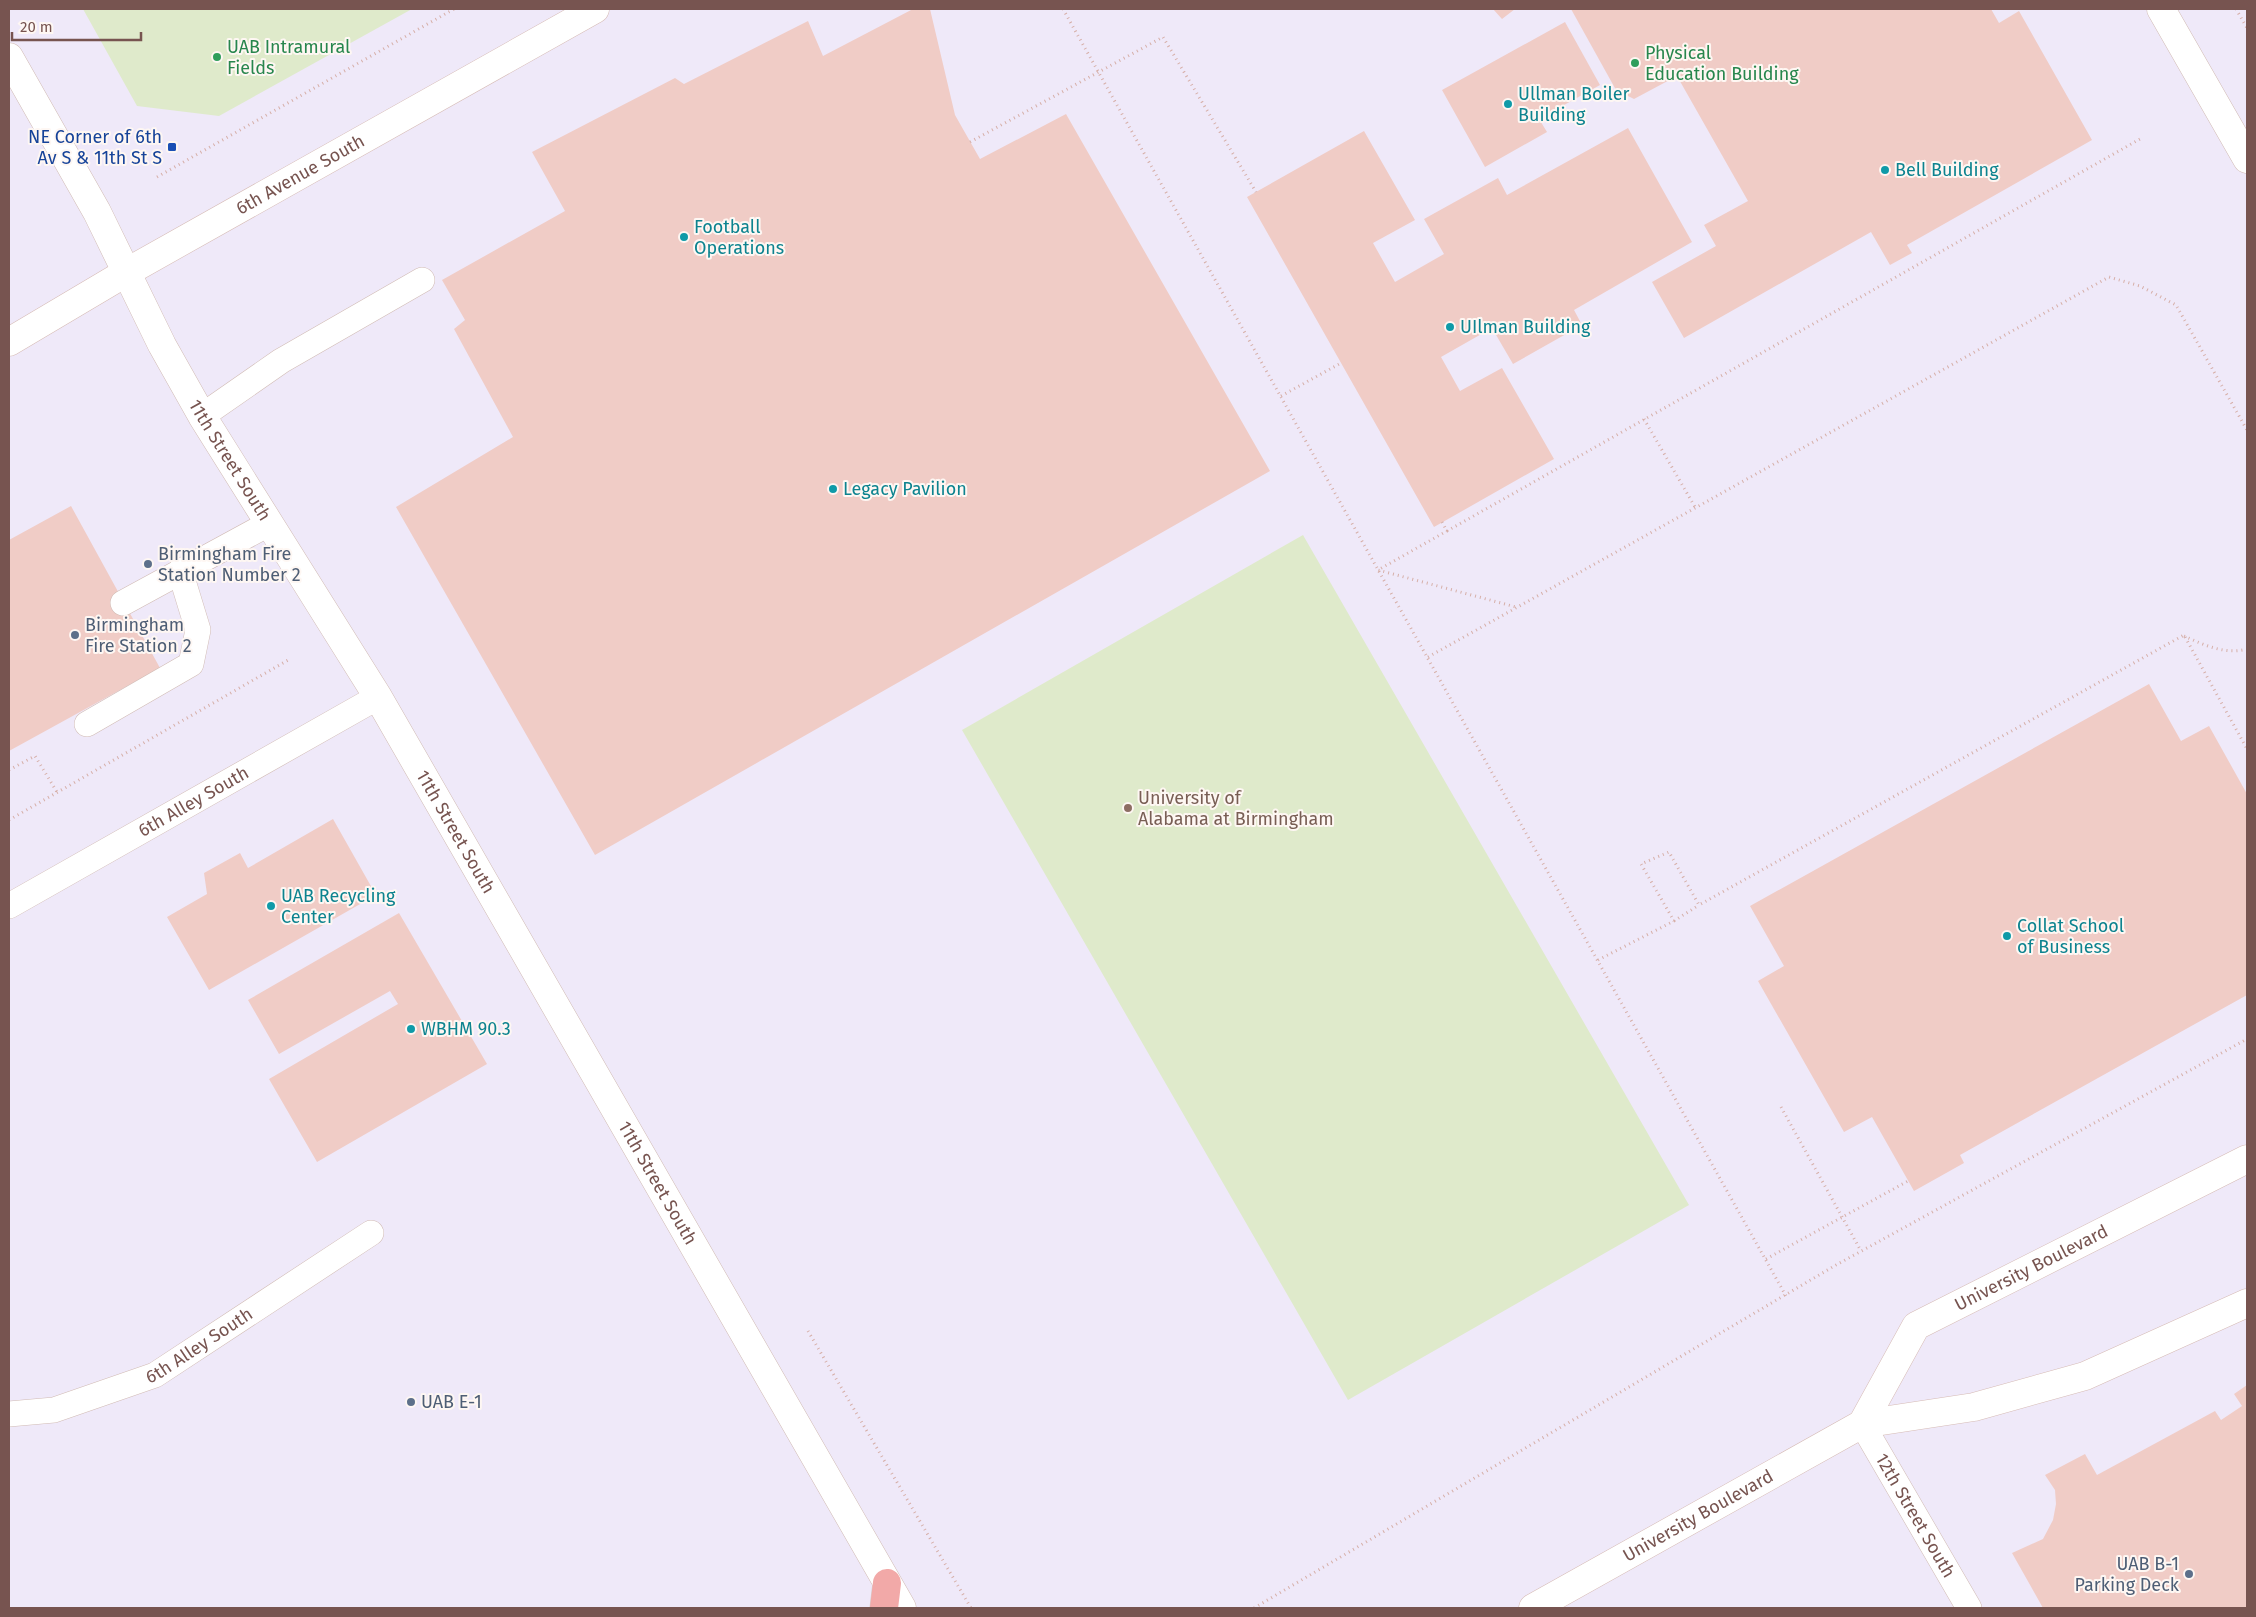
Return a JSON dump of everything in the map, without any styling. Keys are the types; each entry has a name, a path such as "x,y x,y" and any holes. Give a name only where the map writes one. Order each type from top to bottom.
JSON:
{"street":[{"name":"6th Avenue South","path":"9,342 127,272 595,9"},
{"path":"2161,9 2247,159"},
{"name":"11th Street South","path":"9,57 97,212 162,345 202,416 378,697 885,1595 902,1608"},
{"name":"University Boulevard","path":"1862,1424 1916,1326 2247,1159"},
{"name":"University Boulevard","path":"1533,1608 1862,1424 1974,1407 2085,1376 2247,1303"}],"lane":[{"path":"202,416 280,361 422,280"},
{"path":"123,602 270,523"},
{"path":"87,724 191,664 198,630 180,571"},
{"name":"6th Alley South","path":"9,906 378,697"},
{"name":"6th Alley South","path":"9,1414 54,1410 155,1375 370,1233"},
{"name":"12th Street South","path":"1862,1424 1970,1608"}],"path":[{"path":"157,177 454,9"},
{"path":"1063,9 1786,1296"},
{"path":"2236,9 2247,28"},
{"path":"970,142 1163,37 1256,192"},
{"path":"1378,570 2140,139"},
{"path":"1427,657 2109,277 2140,286 2176,306 2247,430"},
{"path":"1281,396 1341,363"},
{"path":"1644,419 1695,507"},
{"path":"1442,522 1446,531"},
{"path":"1378,570 1517,607"},
{"path":"1598,960 1674,921 1699,905 2184,636"},
{"path":"2184,636 2203,645 2222,650 2247,649"},
{"path":"2184,636 2247,749"},
{"path":"9,820 290,659"},
{"path":"9,770 35,756 57,792"},
{"path":"1674,921 1642,864 1669,852 1699,905"},
{"path":"1254,1608 1861,1251 2247,1039"},
{"path":"1781,1107 1861,1251"},
{"path":"1766,1259 1908,1181"},
{"path":"808,1331 971,1608"}],"shaded area":[{"name":"University of Alabama at Birmingham","path":"9,9 2247,9 2247,1608 9,1608"}],"green space":[{"name":"UAB Intramural Fields","path":"83,9 412,9 219,116 137,106"},
{"path":"1303,535 1689,1205 1348,1400 962,730"}],"building":[{"name":"Legacy Pavilion","path":"913,9 930,9 955,115 980,159 1066,114 1270,471 595,855 396,507 513,437 454,329 465,320 442,280 565,211 532,152 675,78 684,84 808,21 823,56"},
{"path":"1493,9 1515,9 1502,19"},
{"name":"Bell Building","path":"1571,9 1991,9 1999,23 2019,11 2092,140 1907,245 1912,253 1890,265 1871,232 1684,338 1652,282 1716,246 1704,225 1748,201 1677,76 1634,99 1616,90"},
{"name":"Ullman Boiler Building","path":"1565,22 1600,85 1539,119 1547,132 1485,167 1442,90"},
{"name":"UIlman Building","path":"1628,128 1692,242 1574,310 1582,325 1513,364 1492,328 1441,357 1460,391 1502,368 1554,459 1434,527 1247,197 1364,131 1415,220 1373,243 1395,282 1444,254 1424,219 1498,178 1507,195"},
{"name":"Birmingham Fire Station 2","path":"71,506 160,668 9,751 9,540"},
{"name":"Collat School of Business","path":"2149,684 2181,741 2209,726 2247,794 2247,995 1960,1155 1964,1163 1914,1191 1872,1117 1844,1132 1758,981 1784,966 1750,906"},
{"name":"UAB Recycling Center","path":"333,819 376,895 209,990 167,917 207,894 204,873 240,853 248,868"},
{"name":"WBHM 90.3","path":"399,913 487,1064 317,1162 269,1079 398,1004 390,991 279,1054 248,1000"},
{"path":"2247,1385 2247,1608 2043,1608 2012,1553 2043,1539 2053,1520 2056,1504 2055,1490 2045,1475 2085,1454 2097,1475 2215,1411 2221,1420 2242,1406 2234,1394"}],"place":[{"name":"UAB Intramural Fields","path":"217,57"},
{"name":"Physical Education Building","path":"1635,63"},
{"name":"Ullman Boiler Building","path":"1508,104"},
{"name":"NE Corner of 6th Av S & 11th St S","path":"172,147"},
{"name":"Bell Building","path":"1885,170"},
{"name":"Football Operations","path":"684,237"},
{"name":"UIlman Building","path":"1450,327"},
{"name":"Legacy Pavilion","path":"833,489"},
{"name":"Birmingham Fire Station Number 2","path":"148,564"},
{"name":"Birmingham Fire Station 2","path":"75,635"},
{"name":"University of Alabama at Birmingham","path":"1128,808"},
{"name":"UAB Recycling Center","path":"271,906"},
{"name":"Collat School of Business","path":"2007,936"},
{"name":"WBHM 90.3","path":"411,1029"},
{"name":"UAB E-1","path":"411,1402"},
{"name":"UAB B-1 Parking Deck","path":"2189,1574"}]}
